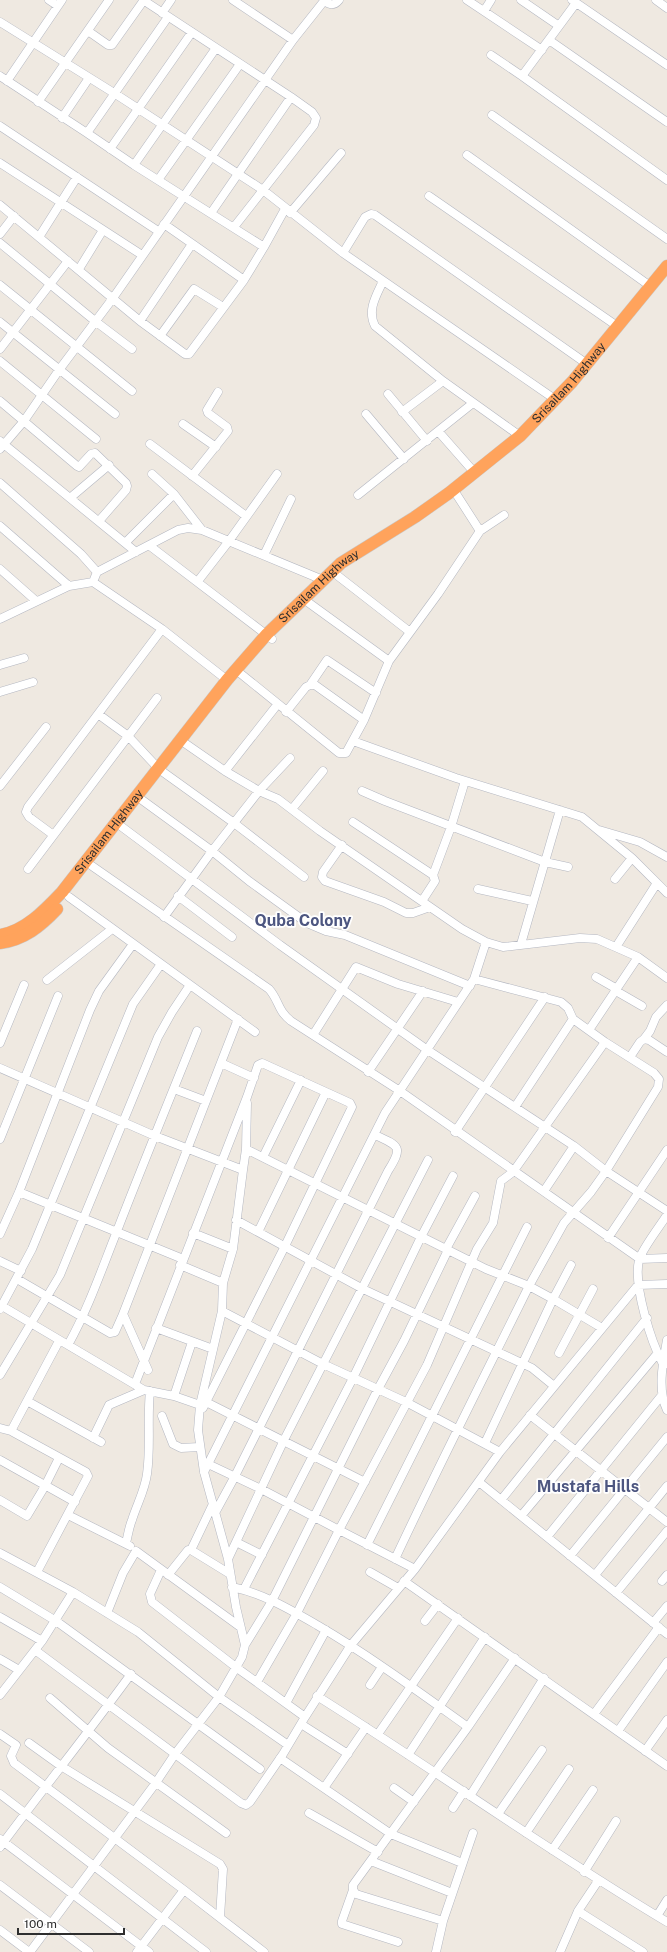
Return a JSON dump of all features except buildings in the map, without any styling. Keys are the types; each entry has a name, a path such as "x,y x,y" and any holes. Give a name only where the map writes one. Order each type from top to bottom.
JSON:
{"highway":[{"name":"Srisailam Highway","path":"0,936 8,934 25,925 44,911 62,892 161,770 227,680 323,580 341,563 386,537 455,493 474,472 520,436 556,400 650,286 667,270"},
{"name":"Srisailam Highway","path":"0,943 14,941 30,933 50,917 69,897 142,800 161,770 186,744 270,636 338,576 358,561 418,524 455,493 512,451 551,414 667,270"}],"street":[{"path":"48,0 60,3 34,42 3,78 134,165 264,247"},
{"path":"38,102 109,0"},
{"path":"88,31 108,45 112,45 144,0 312,112 316,118 314,124 234,227"},
{"path":"87,133 165,15 171,0"},
{"path":"233,0 293,40"},
{"path":"136,552 70,498 1,445 24,421 113,298 264,80 323,0 330,4 335,4 339,0"},
{"path":"467,0 542,50"},
{"path":"484,11 491,0"},
{"path":"521,0 559,26"},
{"path":"656,0 667,8"},
{"path":"522,76 559,26 574,1 667,65"},
{"path":"0,22 114,93 262,190 343,253 382,281 556,400"},
{"path":"110,149 192,32"},
{"path":"549,40 667,122"},
{"path":"134,165 216,48"},
{"path":"490,55 522,76 667,180"},
{"path":"158,180 240,64"},
{"path":"62,118 89,78"},
{"path":"211,213 291,97"},
{"path":"492,115 667,239"},
{"path":"0,126 158,231"},
{"path":"0,205 140,321 185,354 189,354 244,280 288,211 341,153"},
{"path":"467,155 650,286"},
{"path":"0,163 142,255"},
{"path":"39,237 77,177"},
{"path":"429,196 617,326"},
{"path":"343,253 365,217 371,214 374,215 587,364"},
{"path":"0,234 14,216"},
{"path":"164,224 244,280"},
{"path":"79,270 103,230"},
{"path":"0,243 50,285 132,349"},
{"path":"140,321 192,244"},
{"path":"0,349 68,261"},
{"path":"382,281 372,305 371,313 375,326 443,381 520,436"},
{"path":"0,285 132,391"},
{"path":"160,336 194,289 223,307"},
{"path":"0,322 115,414"},
{"path":"0,361 96,439"},
{"path":"402,412 443,381"},
{"path":"192,476 228,431 227,427 207,410 218,392"},
{"path":"388,394 427,441"},
{"path":"0,401 77,466 79,467 93,453 109,465 128,486 99,521"},
{"path":"358,495 474,403"},
{"path":"366,414 404,459"},
{"path":"183,424 216,447"},
{"path":"438,431 474,472"},
{"path":"150,444 246,516"},
{"path":"70,498 109,465"},
{"path":"152,474 174,494 202,530"},
{"path":"198,581 277,474"},
{"path":"0,483 82,554 97,572"},
{"path":"455,493 480,531"},
{"path":"126,543 174,494"},
{"path":"264,555 291,499"},
{"path":"241,674 277,705 339,754 346,753 364,720 390,661 480,531 504,515"},
{"path":"0,526 69,586"},
{"path":"93,582 97,572 150,546 178,530 188,528 202,530 323,580"},
{"path":"150,546 270,636"},
{"path":"0,569 36,600"},
{"path":"338,576 410,632"},
{"path":"0,619 36,600 69,586 93,582 162,629 227,680"},
{"path":"309,603 390,661"},
{"path":"52,834 28,817 26,812 28,807 162,629"},
{"path":"0,665 24,658"},
{"path":"286,712 306,687 310,685 327,660 376,694"},
{"path":"0,692 33,682"},
{"path":"310,685 315,686 364,720"},
{"path":"28,869 52,834 157,698"},
{"path":"226,771 277,705"},
{"path":"98,714 128,736 161,770 234,823 304,877"},
{"path":"0,786 46,728"},
{"path":"353,741 465,781 582,817 632,858 667,893"},
{"path":"186,744 259,791 278,799 430,907 462,929 486,942 503,947 580,938 597,939 638,957 667,978"},
{"path":"164,917 178,896 259,791 290,758"},
{"path":"292,809 323,771"},
{"path":"433,875 451,827 465,781"},
{"path":"362,790 451,827 545,862 568,867"},
{"path":"142,800 307,923 326,931 345,935 472,982 545,997 561,1002 568,1008 573,1019 605,1042 654,1072 659,1079 658,1087 606,1171 560,1230 529,1286 459,1429 436,1470 395,1559"},
{"path":"521,944 532,901 560,810"},
{"path":"353,822 433,875 435,881 422,901"},
{"path":"122,827 280,945 426,1049 545,1126 606,1171 667,1212"},
{"path":"597,829 640,842 667,857"},
{"path":"342,845 323,872 322,877 325,881 384,902 406,913 413,913 430,907"},
{"path":"615,879 632,858"},
{"path":"92,866 269,989 274,994 280,1009 285,1016 368,1072 400,1091 455,1132 513,1172 544,1191 608,1238 640,1259 667,1258"},
{"path":"616,947 657,883"},
{"path":"478,889 532,901"},
{"path":"178,896 232,937"},
{"path":"69,897 255,1032"},
{"path":"47,980 112,929"},
{"path":"204,1472 385,1113 426,1049 472,982 486,942"},
{"path":"0,1234 2,1222 19,1192 90,1010 99,991 133,944"},
{"path":"589,1030 638,957"},
{"path":"161,964 133,1004 50,1206 21,1271 1,1307 147,1390 174,1396 202,1407 232,1415 365,1482"},
{"path":"313,1035 354,969 359,967 398,984 458,1002"},
{"path":"596,977 642,1006"},
{"path":"0,1043 24,985"},
{"path":"0,1375 60,1275 158,1037 190,985"},
{"path":"368,1072 423,991"},
{"path":"0,1139 58,996"},
{"path":"455,1132 545,997"},
{"path":"630,1057 640,1042 650,1031 656,1017 667,1005"},
{"path":"17,1279 83,1318 110,1333 114,1333 123,1314 188,1150 238,1019"},
{"path":"515,1107 573,1019"},
{"path":"68,1345 83,1318 197,1031"},
{"path":"644,1039 649,1040 667,1052"},
{"path":"257,1682 297,1613 406,1402 427,1365 472,1262 493,1223 501,1181 513,1172 605,1042"},
{"path":"221,1063 254,1078"},
{"path":"135,1384 247,1097 258,1064 262,1063 350,1103 352,1107 285,1246 202,1407"},
{"path":"0,1068 123,1123 188,1150 243,1170"},
{"path":"263,1158 301,1080"},
{"path":"174,1089 206,1101"},
{"path":"258,1232 289,1171 326,1092"},
{"path":"245,1646 232,1587 228,1559 204,1472 199,1447 202,1407 222,1311 223,1283 233,1249 246,1149 247,1097"},
{"path":"348,1754 303,1720 286,1703 237,1668 152,1602 150,1594 164,1573 186,1552 191,1550 214,1507 234,1478 297,1350 397,1156 398,1151 396,1146 375,1135"},
{"path":"544,1191 574,1146"},
{"path":"246,1149 447,1250 529,1286 602,1328"},
{"path":"608,1238 667,1150"},
{"path":"228,1559 284,1440 428,1160"},
{"path":"244,1589 287,1503 353,1378 421,1237 453,1176"},
{"path":"19,1192 150,1246 223,1283"},
{"path":"0,1930 30,1952 219,1696 237,1668 245,1646 272,1601 315,1518 475,1196"},
{"path":"665,1364 657,1354 638,1286 640,1259 667,1215"},
{"path":"236,1220 363,1289 522,1364 543,1376 554,1386"},
{"path":"367,1544 527,1227"},
{"path":"193,1233 233,1249"},
{"path":"0,1261 21,1271"},
{"path":"485,1443 553,1299 571,1265"},
{"path":"35,1650 241,1803 246,1805 250,1802 288,1746 317,1696 351,1645 414,1569 500,1452 530,1414 638,1286 667,1284"},
{"path":"559,1353 593,1289"},
{"path":"222,1311 323,1364 432,1415 500,1452"},
{"path":"123,1314 148,1370"},
{"path":"501,1500 647,1318"},
{"path":"156,1328 213,1349"},
{"path":"667,1340 662,1395 667,1410"},
{"path":"11,1431 59,1341"},
{"path":"174,1396 192,1342"},
{"path":"521,1516 657,1354"},
{"path":"27,1401 97,1440 109,1405 147,1390"},
{"path":"126,1544 132,1518 143,1494 147,1474 147,1390"},
{"path":"547,1537 662,1395"},
{"path":"530,1414 667,1522"},
{"path":"162,1416 173,1444 181,1448 199,1447"},
{"path":"0,1428 11,1431 86,1472 88,1476 76,1502 37,1572"},
{"path":"570,1556 667,1437"},
{"path":"0,1500 27,1516 45,1486 59,1458"},
{"path":"0,1460 76,1502"},
{"path":"208,1464 234,1478 261,1489 414,1569"},
{"path":"479,1482 667,1634"},
{"path":"595,1575 667,1486"},
{"path":"68,1515 126,1544 164,1573 240,1626"},
{"path":"616,1593 667,1532"},
{"path":"236,1542 262,1555"},
{"path":"191,1550 230,1574"},
{"path":"107,1613 123,1573 136,1551"},
{"path":"0,1553 73,1592 138,1632 219,1696 288,1746"},
{"path":"370,1572 401,1584 438,1604 667,1766"},
{"path":"0,1587 56,1621 260,1769"},
{"path":"232,1587 244,1589 272,1601 297,1613 326,1630 382,1666 468,1727"},
{"path":"0,1695 42,1641 73,1592"},
{"path":"425,1621 438,1604"},
{"path":"594,1714 656,1625 667,1606"},
{"path":"0,1617 42,1641"},
{"path":"378,1734 458,1618"},
{"path":"286,1703 326,1630"},
{"path":"408,1755 485,1637"},
{"path":"398,1942 342,1924 353,1886 468,1727 515,1658"},
{"path":"0,1659 19,1670"},
{"path":"618,1731 667,1662"},
{"path":"370,1685 382,1666"},
{"path":"131,1674 89,1732 60,1766 1,1842 73,1894 139,1949 149,1952"},
{"path":"453,1808 467,1794 544,1678"},
{"path":"317,1696 378,1734 584,1872 667,1922"},
{"path":"50,1698 89,1732 155,1784 226,1833"},
{"path":"645,1751 667,1720"},
{"path":"324,1788 366,1727"},
{"path":"0,1734 16,1745 11,1756 11,1760 220,1917 264,1952"},
{"path":"29,1743 60,1766 135,1810 220,1864 223,1869 220,1917"},
{"path":"498,1814 542,1750"},
{"path":"280,1758 391,1834 462,1863"},
{"path":"526,1833 569,1769"},
{"path":"394,1788 414,1802"},
{"path":"552,1850 593,1790"},
{"path":"0,1794 206,1952"},
{"path":"309,1813 378,1852"},
{"path":"584,1872 616,1821"},
{"path":"436,1952 442,1921 473,1833"},
{"path":"371,1861 452,1893"},
{"path":"560,1952 578,1911 598,1881"},
{"path":"0,1884 90,1952"},
{"path":"139,1949 184,1890"},
{"path":"353,1890 356,1894 442,1921"},
{"path":"657,1916 667,1900"},
{"path":"578,1911 641,1952"}],"district":[{"name":"Quba Colony","path":"303,920"},
{"name":"Mustafa Hills","path":"588,1486"}]}
